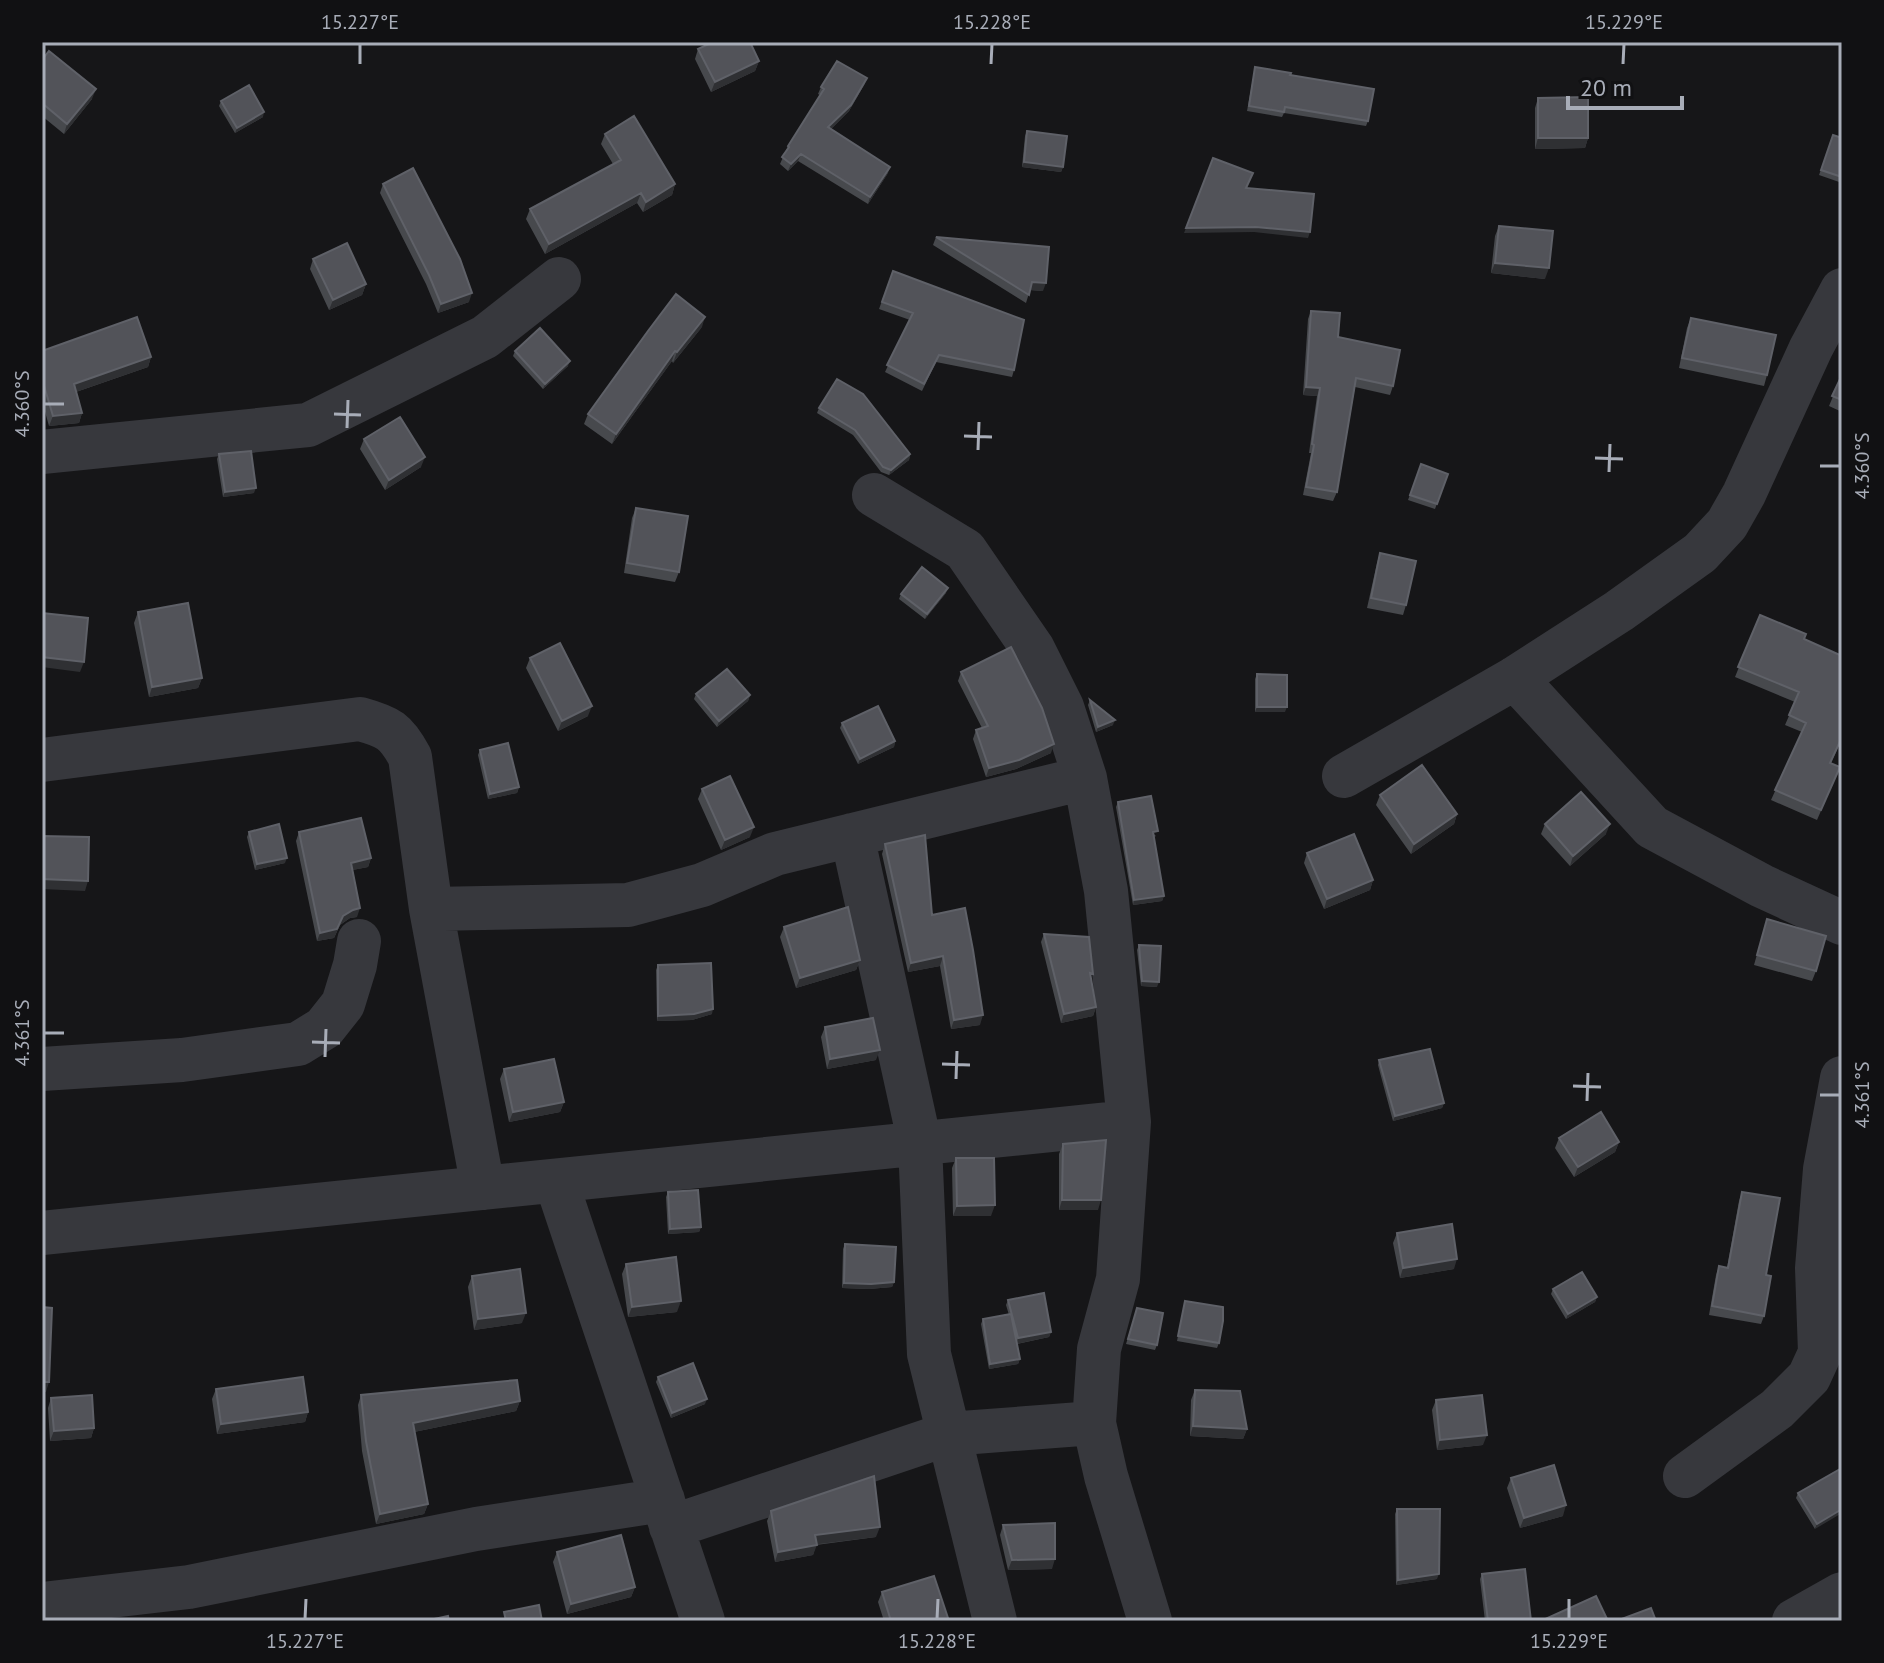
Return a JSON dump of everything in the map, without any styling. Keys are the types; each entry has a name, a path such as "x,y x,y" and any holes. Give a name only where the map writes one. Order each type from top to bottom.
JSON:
{"street":[{"path":"42,452 308,425 485,337 559,279"},
{"path":"1344,776 1515,678 1619,611 1700,553 1727,524 1826,351 1842,290"},
{"path":"874,495 965,550 1033,649 1062,707 1085,778 1106,891 1129,1122 1118,1279 1099,1349 1094,1423 1106,1476 1150,1621"},
{"path":"1515,678 1652,827 1762,886 1842,923"},
{"path":"42,760 360,719 381,725 399,737 410,757 431,909 483,1188"},
{"path":"431,909 628,905 702,885 775,854 1085,778"},
{"path":"852,835 920,1144 929,1354 995,1621"},
{"path":"42,1069 182,1060 298,1044 324,1028 343,1004 359,941"},
{"path":"1685,1476 1777,1409 1809,1377 1820,1353 1830,1268 1825,1169 1842,1078"},
{"path":"42,1233 1129,1122"},
{"path":"556,1181 703,1621"},
{"path":"42,1604 189,1587 476,1529 667,1513 948,1434 1094,1423"},
{"path":"1794,1621 1842,1594"}],"building":[{"path":"713,42 750,42 759,61 715,82 698,49"},
{"path":"49,51 96,89 67,124 42,103 42,60"},
{"path":"837,61 867,78 851,105 828,127 890,167 870,197 801,154 791,164 782,157 824,89 821,87"},
{"path":"1255,67 1374,89 1368,121 1285,107 1284,112 1249,106"},
{"path":"249,85 264,112 237,128 221,101"},
{"path":"1588,97 1588,138 1538,138 1538,98"},
{"path":"634,116 675,184 646,202 641,193 549,244 530,209 621,160 605,134"},
{"path":"1027,131 1067,136 1063,167 1024,162"},
{"path":"1833,135 1842,138 1842,177 1821,170"},
{"path":"1213,158 1253,173 1246,188 1314,194 1310,232 1256,227 1186,228"},
{"path":"413,168 460,259 472,293 441,304 383,184"},
{"path":"1499,226 1553,231 1549,268 1495,263"},
{"path":"936,237 1049,247 1046,283 1032,282 1029,295"},
{"path":"347,243 366,284 333,300 313,259"},
{"path":"893,271 1024,320 1014,370 939,355 924,384 887,365 913,313 882,302"},
{"path":"676,294 705,317 675,351 616,434 588,414"},
{"path":"1311,311 1340,313 1338,337 1400,350 1393,386 1356,378 1337,492 1306,487 1320,388 1306,387"},
{"path":"137,317 151,357 74,384 82,413 53,416 42,379 42,351"},
{"path":"1691,318 1776,335 1767,375 1682,358"},
{"path":"540,328 570,361 545,384 515,351"},
{"path":"1842,375 1842,400 1832,396"},
{"path":"837,379 863,394 910,454 891,470 883,467 855,430 819,408"},
{"path":"400,417 425,457 389,480 364,439"},
{"path":"251,451 256,488 225,492 219,454"},
{"path":"1421,464 1448,474 1437,504 1410,495"},
{"path":"636,508 688,516 679,572 627,563"},
{"path":"1380,553 1416,561 1406,605 1371,598"},
{"path":"922,567 948,588 927,614 901,594"},
{"path":"188,603 202,678 152,687 138,612"},
{"path":"42,613 88,618 84,662 42,657"},
{"path":"1760,615 1806,634 1804,639 1842,656 1842,737 1830,763 1840,767 1821,810 1775,790 1806,723 1789,715 1799,692 1738,667"},
{"path":"560,643 592,706 562,721 530,658"},
{"path":"1011,647 1042,708 1054,744 1019,760 989,768 976,730 988,726 961,672"},
{"path":"727,669 750,695 719,721 696,694"},
{"path":"1257,674 1287,675 1287,707 1257,707"},
{"path":"1090,700 1115,720 1098,727"},
{"path":"878,706 895,741 860,759 842,723"},
{"path":"508,743 519,787 490,794 480,750"},
{"path":"1422,765 1457,814 1414,844 1380,795"},
{"path":"730,776 754,827 725,840 702,789"},
{"path":"1581,792 1610,824 1573,856 1545,824"},
{"path":"1151,796 1158,831 1153,832 1164,896 1134,900 1118,802"},
{"path":"361,818 371,858 351,863 360,908 343,916 337,929 320,933 299,832"},
{"path":"279,824 287,858 257,864 249,832"},
{"path":"1354,834 1373,880 1327,899 1307,853"},
{"path":"925,835 932,915 965,908 983,1015 954,1020 943,956 911,963 885,844"},
{"path":"42,836 89,837 88,881 42,879"},
{"path":"848,907 860,960 800,978 784,927"},
{"path":"1767,919 1826,936 1816,971 1757,955"},
{"path":"1044,934 1089,937 1093,974 1090,973 1096,1007 1064,1014"},
{"path":"1139,945 1161,946 1159,982 1142,981"},
{"path":"711,963 713,1009 694,1014 658,1016 658,965"},
{"path":"873,1018 880,1050 830,1059 825,1027"},
{"path":"1430,1049 1444,1103 1395,1116 1379,1060"},
{"path":"554,1059 564,1102 513,1112 504,1069"},
{"path":"1601,1112 1619,1142 1578,1167 1559,1138"},
{"path":"1106,1140 1101,1200 1062,1200 1063,1144"},
{"path":"956,1158 994,1158 995,1205 957,1206"},
{"path":"698,1190 701,1227 670,1229 668,1192"},
{"path":"1742,1192 1780,1198 1766,1275 1771,1276 1764,1316 1712,1306 1719,1266 1728,1268"},
{"path":"1452,1224 1457,1259 1403,1268 1397,1233"},
{"path":"845,1244 896,1247 894,1282 844,1283"},
{"path":"676,1257 681,1301 632,1307 626,1264"},
{"path":"520,1269 526,1313 478,1319 472,1276"},
{"path":"1582,1272 1597,1297 1568,1314 1553,1289"},
{"path":"1044,1293 1051,1332 1018,1338 1008,1300"},
{"path":"1185,1301 1223,1307 1219,1343 1178,1336"},
{"path":"42,1307 52,1308 49,1382 42,1382"},
{"path":"1137,1308 1163,1313 1157,1345 1128,1339"},
{"path":"1011,1314 1020,1359 990,1364 983,1319"},
{"path":"693,1363 707,1399 672,1413 658,1377"},
{"path":"303,1377 308,1412 221,1424 216,1389"},
{"path":"517,1380 520,1401 413,1423 428,1504 380,1514 361,1395"},
{"path":"1195,1390 1240,1391 1247,1429 1193,1426"},
{"path":"92,1395 94,1428 54,1431 51,1398"},
{"path":"1482,1395 1487,1435 1440,1440 1436,1400"},
{"path":"1554,1465 1566,1505 1524,1518 1511,1478"},
{"path":"1842,1468 1842,1509 1817,1524 1798,1493"},
{"path":"874,1476 880,1527 815,1535 817,1545 778,1552 771,1511"},
{"path":"1397,1509 1440,1509 1439,1574 1398,1580"},
{"path":"1055,1523 1055,1559 1012,1560 1003,1525"},
{"path":"621,1535 635,1587 571,1604 557,1552"},
{"path":"1525,1569 1531,1621 1488,1621 1482,1574"},
{"path":"934,1576 949,1621 891,1621 882,1592"},
{"path":"1596,1596 1608,1621 1541,1621"},
{"path":"539,1605 542,1621 506,1621 504,1612"},
{"path":"1651,1608 1656,1621 1619,1620"},
{"path":"448,1616 449,1621 425,1621"}]}
